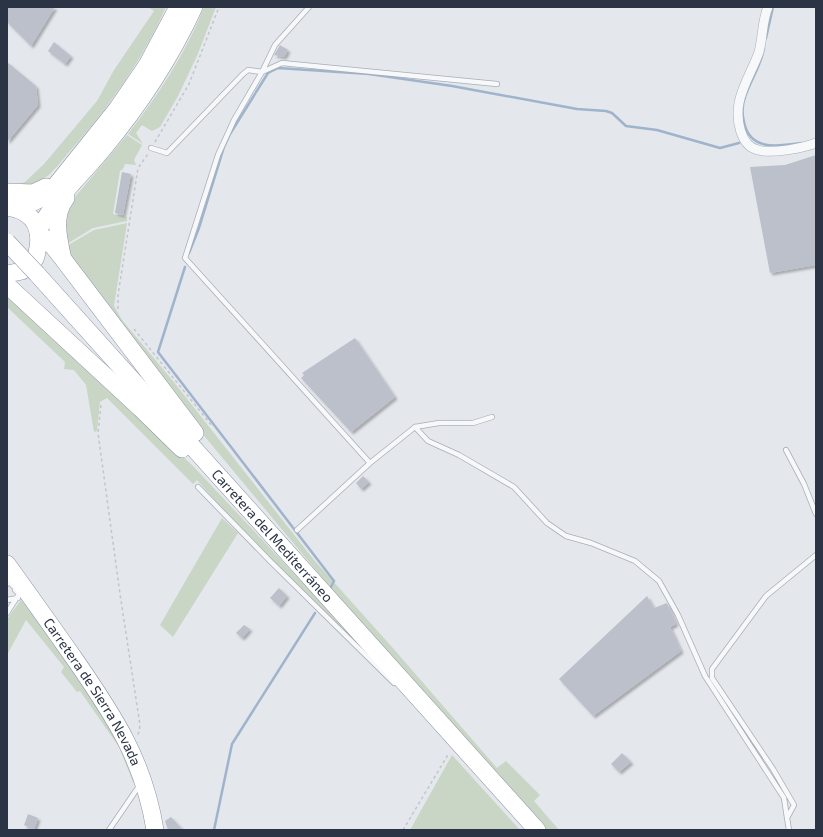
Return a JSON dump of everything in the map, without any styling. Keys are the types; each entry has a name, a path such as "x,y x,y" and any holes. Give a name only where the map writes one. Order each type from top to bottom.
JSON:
{"highway":[{"path":"25,269 39,247 39,233 56,200 147,65 178,7"},
{"path":"12,205 48,195 72,175 143,98 184,29 194,7"},
{"path":"7,192 33,193 72,175"},
{"path":"63,259 57,233 58,219 61,205 72,175"},
{"path":"12,205 28,214 39,233 47,239 63,259 186,422 223,468 271,522 291,556"},
{"name":"Carretera del Mediterráneo","path":"7,242 25,269 257,518 537,830"},
{"path":"7,285 140,408 224,491 257,518"},
{"name":"Carretera de Sierra Nevada","path":"7,564 15,588 112,714 129,745 145,785 155,830"}],"street":[{"path":"768,7 759,52 739,102 738,120 740,129 751,146 759,150 780,150 816,143"}],"lane":[{"path":"309,7 275,45 262,72 234,120 218,155 185,258 370,463"},
{"path":"151,148 167,153 248,70 262,72 282,63 497,84"},
{"path":"298,530 370,463 415,428 439,423 473,423 492,417"},
{"path":"415,428 428,441 459,455 514,486 547,523 566,536 591,543 635,561 659,580 678,615 705,676 784,798 789,830"},
{"path":"786,450 804,484 816,514"},
{"path":"198,487 271,562 397,686"},
{"path":"787,818 794,805 773,769 712,678 712,670 766,596 816,555"},
{"path":"7,600 15,588"},
{"path":"7,613 15,588"},
{"path":"109,830 137,789 145,785"}],"path":[{"path":"118,304 120,314"},
{"path":"131,327 212,426"},
{"path":"102,405 98,433 140,725 139,732 129,745"},
{"path":"403,830 449,753 459,743"}],"green space":[{"path":"148,7 166,7 157,27 124,83 98,118 48,176 37,183 28,186 7,186 7,182 16,185 25,182 44,164 97,101 114,70 154,11"},
{"path":"204,7 216,7 197,56 178,96 160,127 152,131 142,125 136,133 143,144 128,134 150,105 180,57"},
{"path":"127,135 142,145 134,160 136,165 125,164 123,169 120,171 113,214 127,217 127,221 93,228 65,245 64,221 75,197"},
{"path":"127,223 114,306 122,320 173,381 314,560 497,768 506,761 540,795 534,801 559,830 547,830 334,592 191,420 115,321 65,247 94,230"},
{"path":"7,292 193,466 396,682 243,532 197,480 193,484 107,398 100,402 97,431 94,432 86,385 74,370 64,369 65,362 7,307"},
{"path":"222,518 238,533 173,637 160,625"},
{"path":"21,600 31,611 113,731 136,781 133,782 119,747 80,691 77,692 61,672 64,667 26,620 7,655 7,619"},
{"path":"452,755 520,830 410,830"}],"building":[{"path":"7,7 55,7 31,46 7,22"},
{"path":"54,42 71,56 65,64 48,51"},
{"path":"280,45 288,50 284,57 274,55"},
{"path":"7,62 36,86 38,105 7,142"},
{"path":"816,155 816,265 770,273 750,167 785,165"},
{"path":"122,172 131,174 123,215 115,213"},
{"path":"355,338 395,397 351,432 301,378 304,375 302,373"},
{"path":"363,476 369,482 361,489 356,483"},
{"path":"279,588 287,596 279,606 270,598"},
{"path":"647,596 654,608 667,603 676,624 670,627 681,651 593,716 559,679"},
{"path":"244,625 250,629 242,638 236,633"},
{"path":"622,753 631,762 619,772 611,764"},
{"path":"28,814 38,818 34,830 24,825"},
{"path":"171,817 183,830 168,830 165,821"}],"waterway":[{"path":"766,38 773,7"},
{"path":"764,48 763,55 743,103 743,116 747,132 759,143 767,145 775,146 802,143"},
{"path":"189,253 199,228 224,147 230,134 268,73 278,68 369,74 452,86 577,109 606,111 612,113 626,126 657,130 720,148 739,143"},
{"path":"185,267 158,352 334,581 331,587"},
{"path":"214,830 232,744 315,613"}]}
